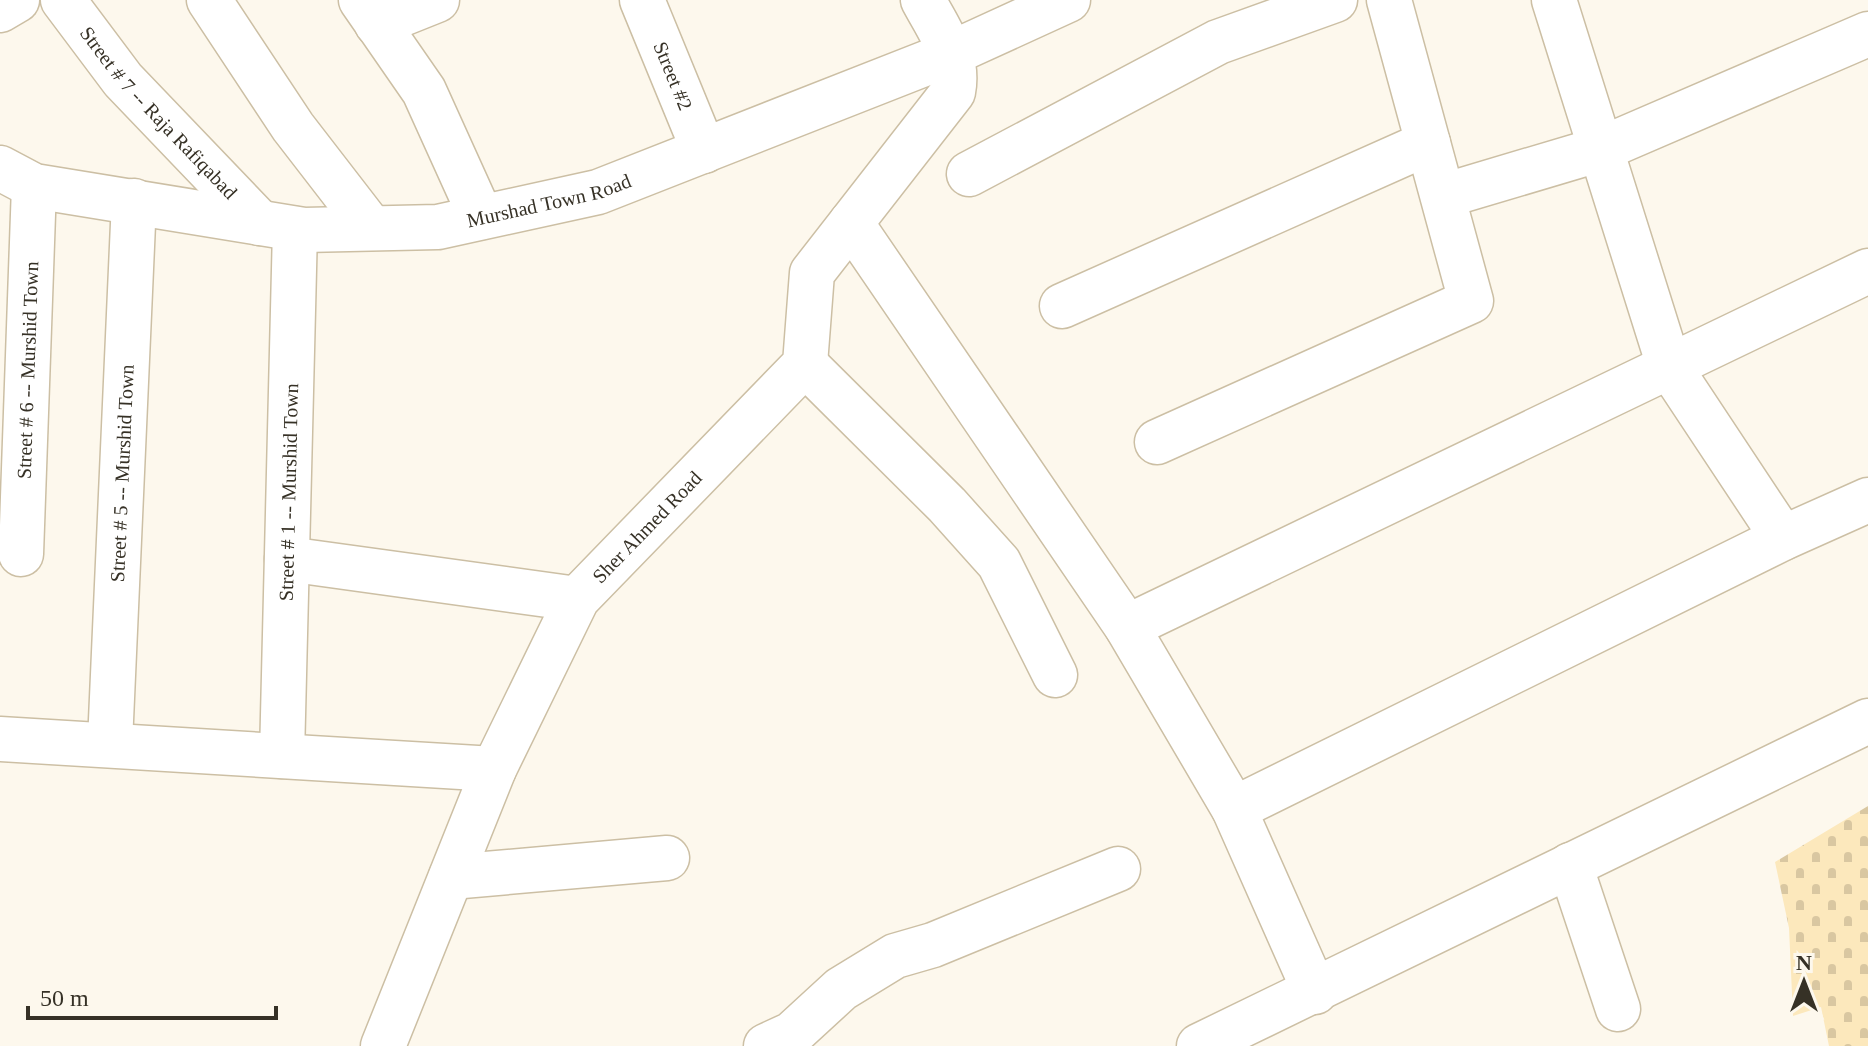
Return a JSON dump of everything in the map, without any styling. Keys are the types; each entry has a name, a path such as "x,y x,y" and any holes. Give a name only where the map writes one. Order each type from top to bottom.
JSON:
{"street":[{"path":"0,10 17,0"},
{"name":"Street # 7 -- Raja Rafiqabad","path":"63,0 123,80 277,226"},
{"path":"209,0 293,127 371,228"},
{"path":"437,0 369,12 424,91 481,217"},
{"name":"Street #2","path":"642,0 704,151"},
{"path":"923,0 952,53 956,78 953,92 812,273 805,364 947,505 999,563 1055,675"},
{"name":"Murshad Town Road","path":"17,177 277,226 438,227 598,192 952,53 1068,0"},
{"path":"969,174 1218,42 1335,0"},
{"path":"1157,442 1471,301 1389,0"},
{"path":"1554,0 1669,366 1783,538"},
{"path":"1443,196 1601,149 1868,34"},
{"path":"1062,306 1428,143"},
{"name":"Street # 6 -- Murshid Town","path":"17,177 21,554"},
{"name":"Street # 5 -- Murshid Town","path":"110,743 134,201"},
{"path":"851,223 1127,627 1234,809 1315,992"},
{"name":"Street # 1 -- Murshid Town","path":"277,226 287,559 282,756"},
{"path":"1127,627 1868,271"},
{"name":"Sher Ahmed Road","path":"383,1046 494,769 577,599 805,364"},
{"path":"1234,809 1783,538 1868,500"},
{"path":"287,559 577,599"},
{"path":"1199,1046 1868,721"},
{"path":"0,739 110,743 494,769"},
{"path":"451,877 667,858"},
{"path":"1570,865 1618,1009"},
{"path":"766,1046 792,1034 841,989 895,956 933,945 1118,869"}],"green space":[{"path":"1868,806 1868,1046 1829,1046 1821,1007 1793,1016 1789,928 1775,862"}]}
